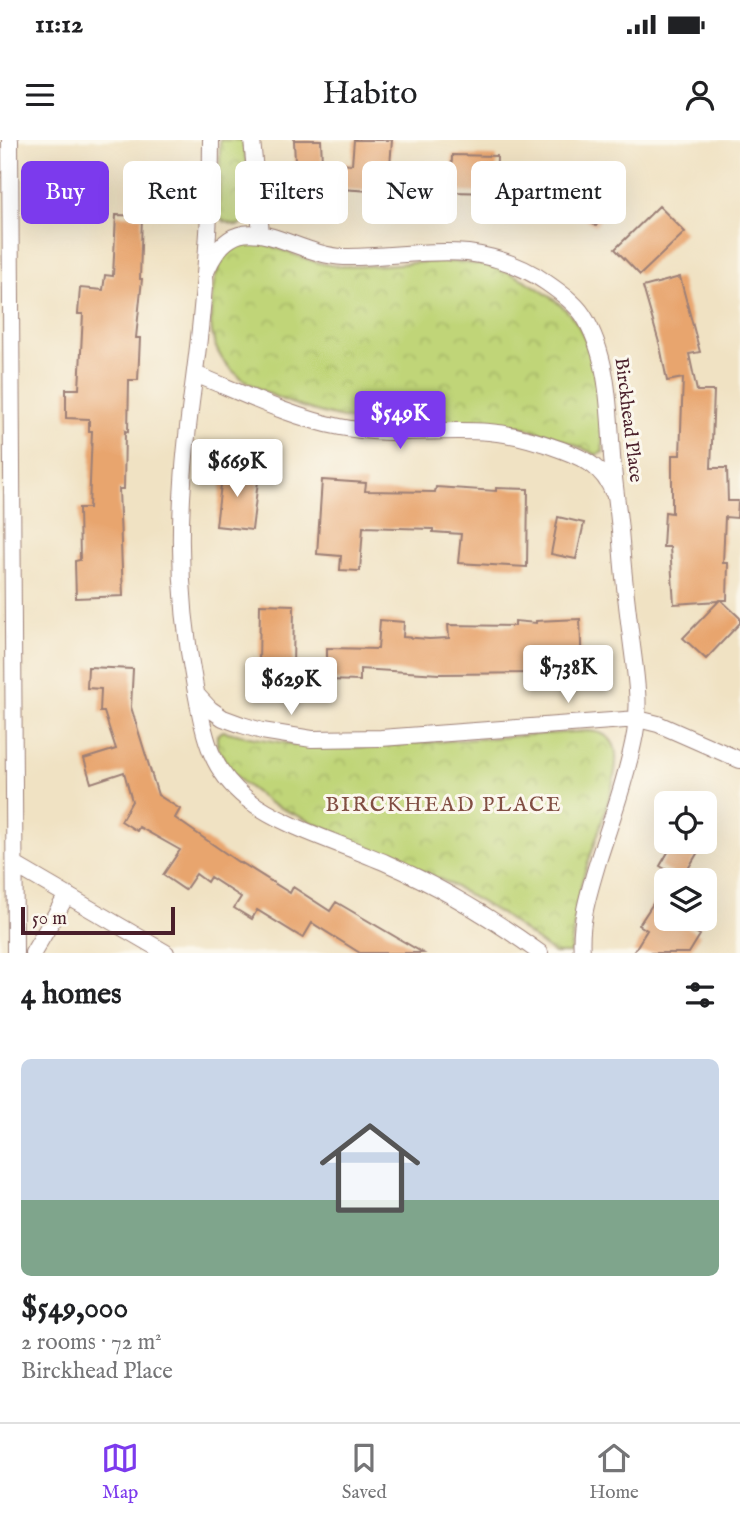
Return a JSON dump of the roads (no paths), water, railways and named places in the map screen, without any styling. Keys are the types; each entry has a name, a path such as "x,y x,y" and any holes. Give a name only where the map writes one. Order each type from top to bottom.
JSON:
{"street":[{"path":"9,140 15,953"},
{"path":"211,140 211,206 183,484 182,537 186,631 208,748 229,782 249,800 286,821 444,890 496,921 540,953"},
{"path":"206,272 211,259 229,240 240,234 261,233 252,140"},
{"name":"Birckhead Place","path":"261,233 298,247 338,257 447,253 498,258 529,272 558,291 582,314 591,331 602,362 611,428 626,600 639,697 638,719 631,751 587,901 581,938 582,953"},
{"name":"Birckhead Place","path":"195,374 316,422 347,429 378,432 489,432 530,439 596,466 603,472 617,500"},
{"path":"197,695 211,709 242,725 312,739 382,738 638,719 658,724 740,760"},
{"path":"15,865 166,953"},
{"path":"33,953 67,895"}],"district":[{"name":"BIRCKHEAD PLACE","path":"444,805"}]}
